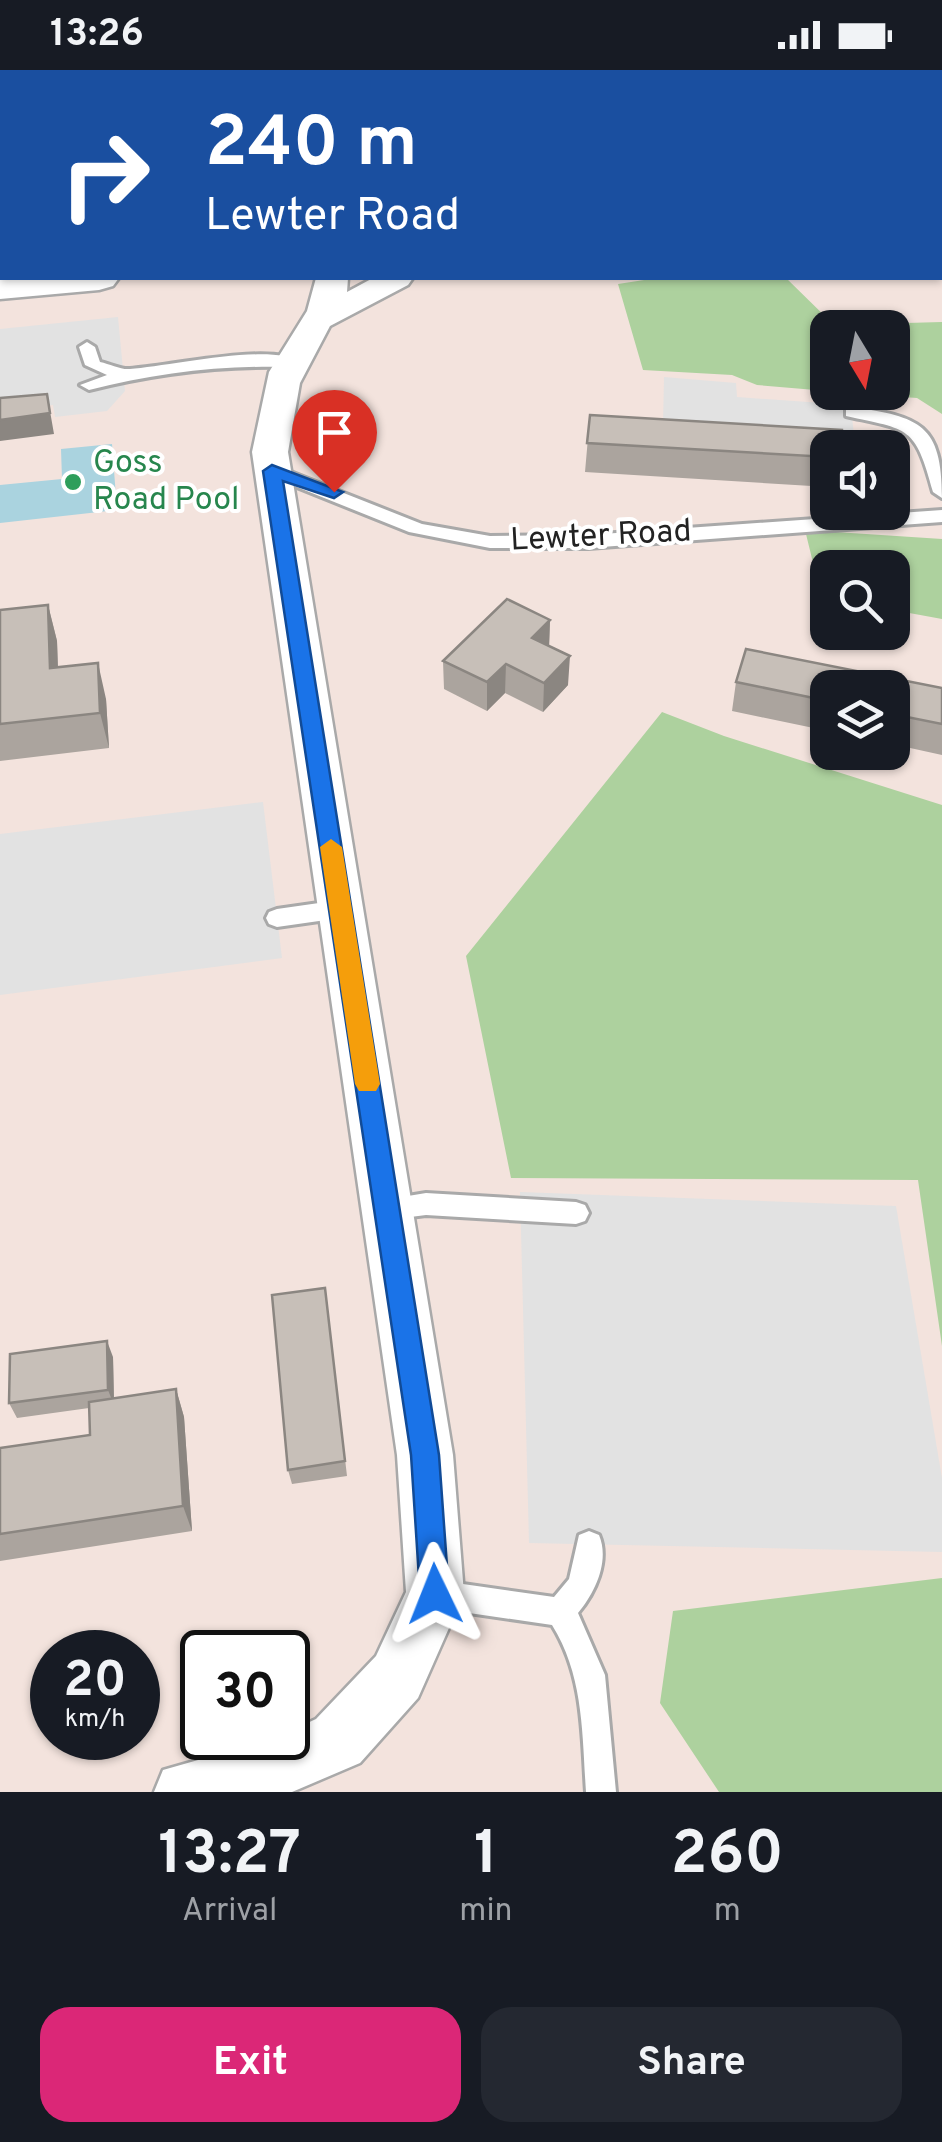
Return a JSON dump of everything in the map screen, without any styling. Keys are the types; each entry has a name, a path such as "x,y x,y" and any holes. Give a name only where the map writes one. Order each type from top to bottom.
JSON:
{"street":[{"path":"0,288 79,280"},
{"path":"184,1792 269,1771 338,1741 397,1677 435,1594 425,1455 270,452 276,402 290,362 325,298 389,280"}],"lane":[{"path":"87,347 94,365 124,374"},
{"path":"89,385 124,374 247,360 290,362"},
{"path":"852,412 881,416 918,430 929,443 942,492"},
{"name":"Lewter Road","path":"272,471 307,480 410,526 462,540 526,545 859,518 942,516"},
{"path":"277,918 340,910"},
{"path":"387,1209 426,1204 576,1214"},
{"path":"560,1612 582,1586 588,1545"},
{"path":"435,1594 560,1612 580,1638 590,1664 602,1792"}],"shaded area":[{"path":"0,280 942,280 942,1792 0,1792"},
{"path":"118,317 125,391 107,411 55,417 53,405 0,411 0,329"},
{"path":"664,377 736,383 737,397 810,402 810,410 851,410 853,430 810,430 810,434 663,424"},
{"path":"263,802 282,958 0,995 0,834"},
{"path":"520,1192 896,1206 942,1478 942,1552 529,1543"}],"green space":[{"path":"644,280 788,280 819,310 810,310 810,390 757,385 732,375 643,370 618,284"},
{"path":"942,322 942,414 910,398 910,323"},
{"path":"805,530 942,539 942,619 910,613 910,550 810,550"},
{"path":"662,712 810,763 810,770 831,770 942,805 942,1346 918,1180 511,1178 466,956"},
{"path":"942,1578 942,1792 719,1792 660,1703 673,1611"}],"water":[{"name":"Goss Road Pool","path":"112,444 117,510 0,523 0,485 62,479 61,449"}],"building":[{"path":"47,394 50,413 0,420 0,398"},
{"path":"590,415 842,430 810,430 810,456 587,443"},
{"path":"507,599 550,620 532,638 570,656 544,683 506,664 487,682 443,661"},
{"path":"48,605 50,668 98,663 100,713 0,724 0,610"},
{"path":"746,649 852,670 810,670 810,697 736,682"},
{"path":"910,682 942,688 942,724 910,718"},
{"path":"325,1288 345,1461 288,1470 272,1295"},
{"path":"107,1341 108,1390 9,1403 10,1354"},
{"path":"176,1389 183,1506 0,1534 0,1448 90,1435 89,1402"}],"slow traffic":[{"path":"331,847 368,1084"}],"place":[{"name":"Goss Road Pool","path":"73,482"}],"route":[{"path":"334,492 272,471 425,1455 435,1594"}]}
